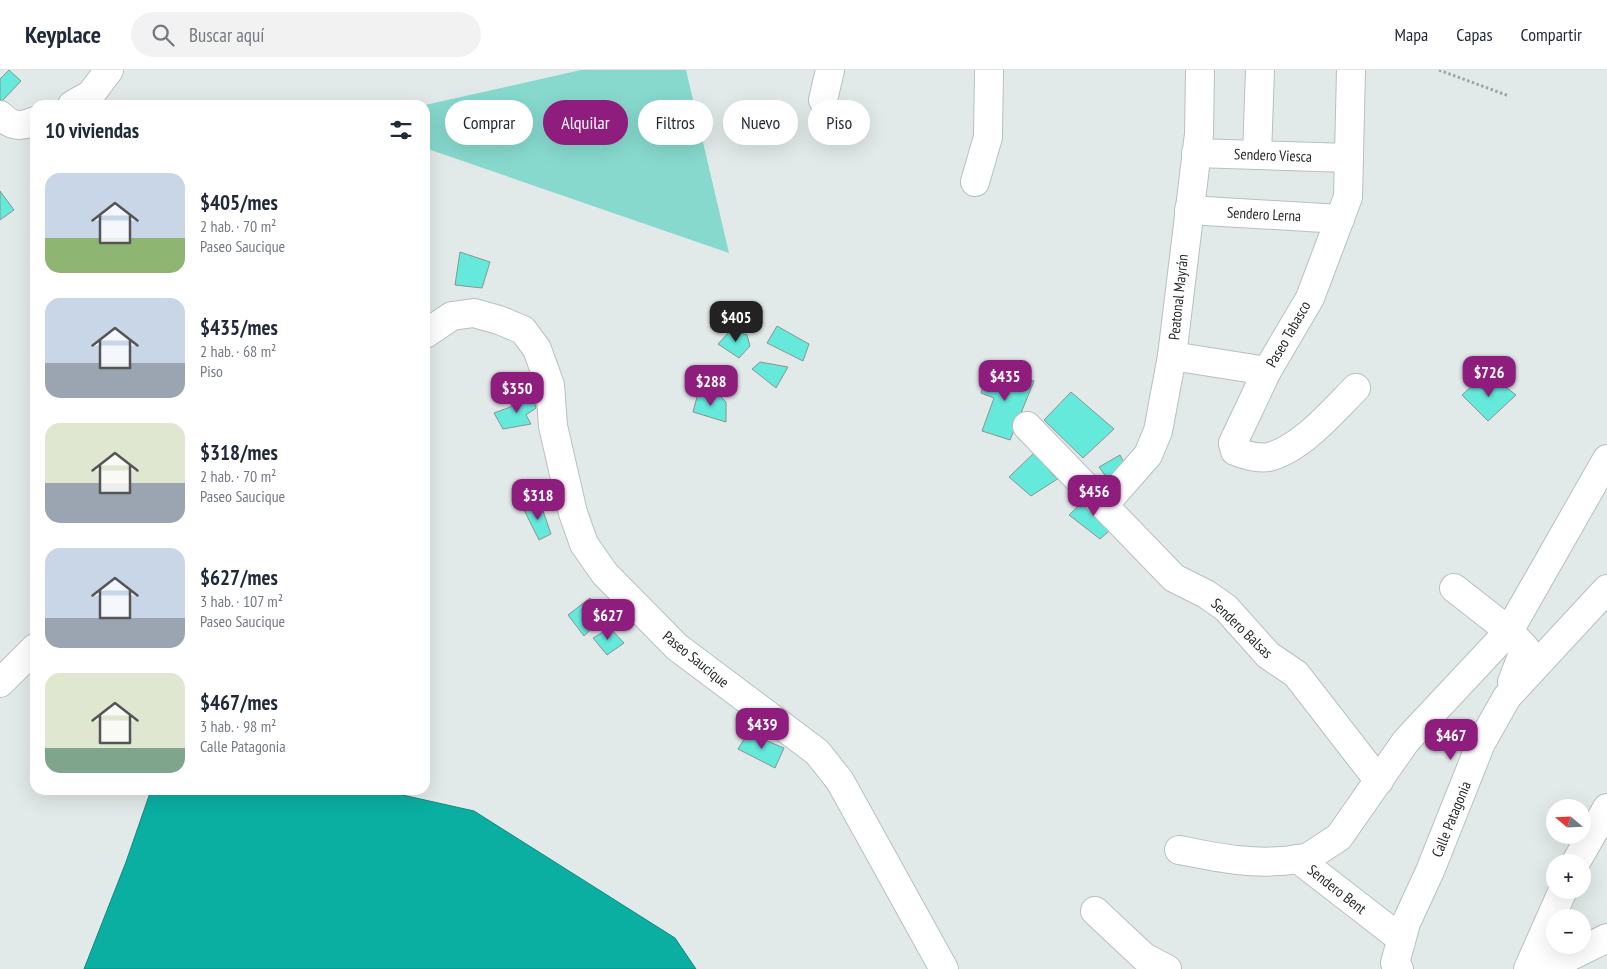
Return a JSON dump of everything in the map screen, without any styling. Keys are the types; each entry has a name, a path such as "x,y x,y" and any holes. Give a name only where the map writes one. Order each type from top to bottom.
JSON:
{"street":[{"path":"81,100 91,94 109,70"},
{"path":"823,100 830,70"},
{"path":"976,182 988,138 989,70"},
{"name":"Peatonal Mayrán","path":"1104,505 1148,454 1158,431 1172,356 1196,153 1200,70"},
{"path":"1257,155 1260,70"},
{"name":"Paseo Tabasco","path":"1351,70 1348,197 1310,298 1267,371 1232,443 1235,451 1247,456 1267,457 1288,449 1319,425 1356,388"},
{"path":"0,116 12,125 23,126 30,123"},
{"name":"Sendero Viesca","path":"1196,153 1349,158"},
{"name":"Sendero Lerna","path":"1189,210 1340,219"},
{"name":"Paseo Saucique","path":"430,331 452,316 474,314 499,320 523,330 537,349 550,385 552,426 573,513 584,544 605,574 677,647 816,752 840,781 944,969"},
{"path":"1172,356 1267,371"},
{"name":"Sendero Balsas","path":"1027,426 1174,578 1206,594 1226,608 1268,656 1296,674 1379,781"},
{"path":"1298,859 1306,858 1339,837 1406,741 1509,631 1607,459"},
{"path":"1454,588 1509,631 1525,648 1506,697"},
{"name":"Calle Patagonia","path":"1399,969 1395,963 1400,938 1481,743 1506,697 1607,589"},
{"path":"0,683 30,653"},
{"path":"1581,854 1607,808"},
{"name":"Sendero Bent","path":"1179,850 1231,861 1278,862 1298,859 1400,938"},
{"path":"1529,969 1559,899"},
{"path":"1095,911 1144,957 1167,969"},
{"path":"1529,969 1572,956 1607,938"}],"path":[{"path":"1439,70 1509,96"}],"shaded area":[{"path":"581,70 686,70 693,100 638,100 638,145 704,145 729,253 430,150 430,104 445,101 445,145 533,145 533,100 447,100"},
{"path":"149,795 402,795 474,811 675,938 696,969 84,969 126,862"}],"building":[{"path":"9,70 21,81 2,101 0,99 0,79"},
{"path":"0,191 14,210 0,220"},
{"path":"460,252 490,262 482,288 455,285"},
{"path":"777,326 809,344 803,361 767,343"},
{"path":"731,330 747,335 750,346 739,358 718,344"},
{"path":"760,362 788,367 776,388 752,369"},
{"path":"988,368 1034,381 1010,440 982,431 994,398 981,393"},
{"path":"1492,376 1516,395 1488,421 1462,395 1473,385 1483,389"},
{"path":"715,391 726,402 726,422 693,412 698,393 707,398"},
{"path":"1071,392 1114,429 1083,458 1044,420"},
{"path":"532,393 536,408 526,415 531,424 503,429 494,413 513,406"},
{"path":"1035,452 1054,476 1059,478 1031,496 1009,477"},
{"path":"1120,455 1129,472 1112,485 1099,467"},
{"path":"1090,495 1119,522 1100,539 1069,515"},
{"path":"541,505 551,534 539,540 523,508"},
{"path":"590,598 606,615 584,636 568,615"},
{"path":"610,628 624,643 607,655 593,638"},
{"path":"748,733 784,748 775,768 738,749"}]}
